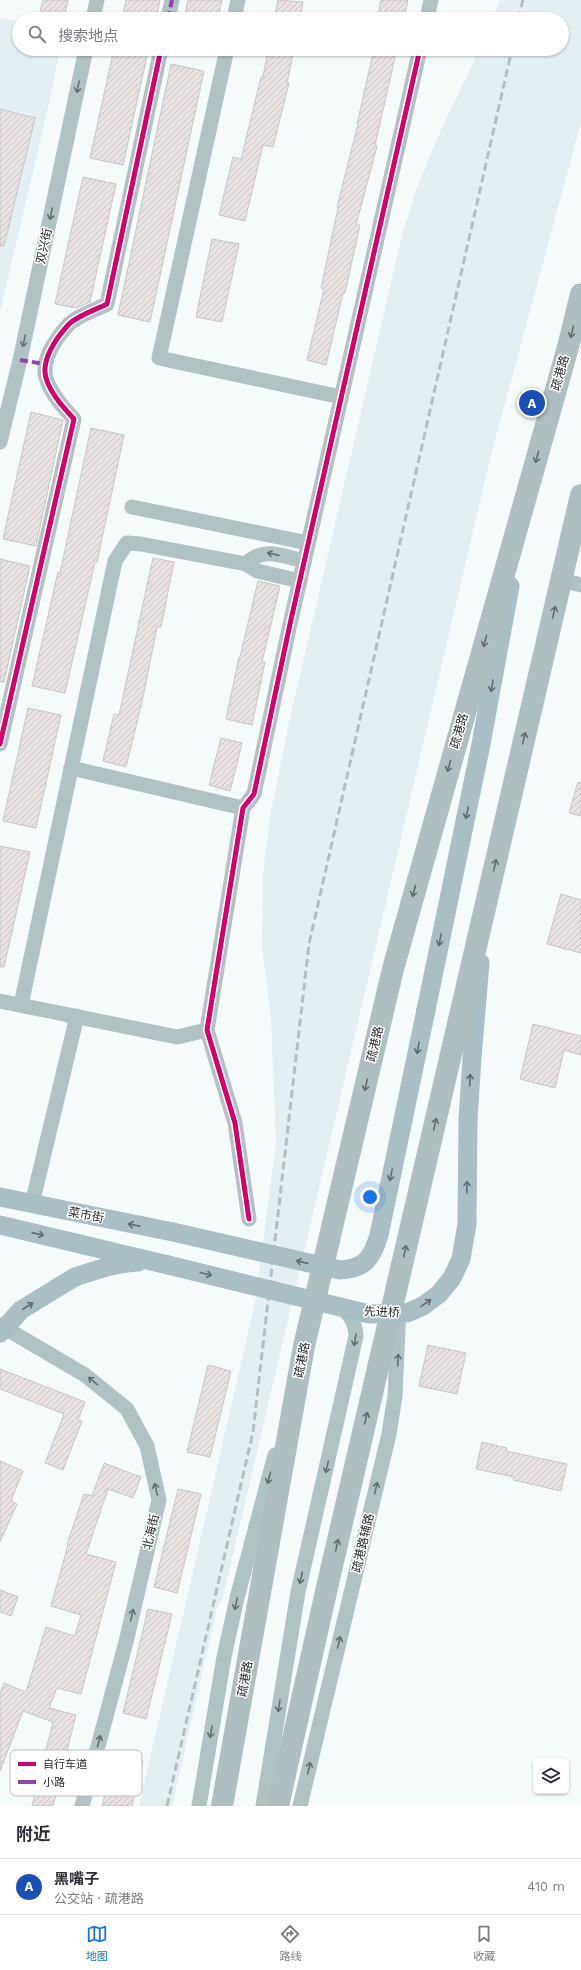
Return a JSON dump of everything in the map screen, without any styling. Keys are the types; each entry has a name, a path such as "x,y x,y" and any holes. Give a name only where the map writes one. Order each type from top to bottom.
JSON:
{"highway":[{"name":"疏港路","path":"223,1800 304,1346 393,969 526,496 581,294"},
{"path":"278,1806 328,1583 486,903 571,582 581,495"}],"main road":[{"name":"菜市街","path":"0,1197 173,1232 340,1270 350,1270 361,1266 369,1259 379,1235 481,744 526,496"},
{"name":"先进桥","path":"160,1263 369,1314 407,1313 423,1306 439,1294 452,1278 462,1259 465,1242 468,1119 486,903"},
{"path":"0,1225 160,1263"},
{"path":"0,1333 21,1310 75,1277 124,1263 160,1263"}],"street":[{"path":"94,12 97,0"},
{"path":"169,12 172,0"},
{"path":"235,12 238,0"},
{"path":"428,12 431,0"},
{"name":"双兴街","path":"0,442 20,360 85,56"},
{"path":"0,744 74,418 58,400 46,381 45,364 54,344 70,324 107,304 160,56"},
{"path":"225,56 159,358 341,397"},
{"path":"249,1219 235,1123 207,1030 243,808 254,794 308,543 418,56"},
{"path":"20,360 45,364"},
{"path":"132,507 308,543"},
{"path":"21,1005 115,561 127,542 246,564 257,572 300,581"},
{"path":"246,564 253,556 266,552 304,561"},
{"path":"71,768 243,808"},
{"path":"0,1001 177,1037 207,1030"},
{"path":"32,1204 77,1016"},
{"name":"疏港路辅路","path":"300,1806 389,1434 395,1396 398,1359 399,1277"},
{"path":"263,1806 298,1592 356,1336 355,1324 350,1314 341,1306"},
{"name":"北海街","path":"0,1325 85,1375 127,1409 147,1446 159,1500 126,1642 97,1750"},
{"path":"199,1806 224,1657 304,1346"},
{"name":"北海街","path":"82,1806 85,1796"}],"shaded area":[{"path":"500,0 581,0 581,122 490,459 223,1597 217,1608 172,1806 139,1806 255,1303 276,1143 271,1017 262,946 263,873 270,817 289,723 402,235 416,190 443,125 477,56 569,56 569,12 496,12"},
{"path":"0,18 12,21 12,56 59,56 48,108 0,312"}],"building":[{"path":"43,0 68,0 65,12 40,12"},
{"path":"126,0 160,0 157,12 123,12"},
{"path":"188,0 222,0 219,12 185,12"},
{"path":"278,0 303,2 301,12 275,12"},
{"path":"381,0 408,0 405,12 379,12"},
{"path":"112,56 147,56 123,165 90,158"},
{"path":"267,56 293,56 287,83 289,83 273,147 263,145 245,221 219,215 233,157 241,159 261,77 263,77"},
{"path":"372,56 395,56 375,145 377,146 356,225 360,225 345,293 343,293 326,365 307,360 324,289 321,288 337,207"},
{"path":"171,64 204,71 150,322 118,315"},
{"path":"0,109 35,118 4,246 0,246"},
{"path":"83,177 116,184 90,302 76,308 55,304"},
{"path":"212,239 239,244 222,322 196,317"},
{"path":"31,412 63,420 36,546 3,539"},
{"path":"91,428 124,435 97,562 95,562 65,693 32,686 58,572 60,573"},
{"path":"153,558 174,562 161,627 157,627 142,702 126,767 103,761 114,714 119,715"},
{"path":"0,559 30,566 4,682 0,682"},
{"path":"258,581 280,586 262,662 265,662 252,725 226,719 239,657"},
{"path":"28,708 61,715 36,828 3,821"},
{"path":"221,738 242,743 230,791 209,785"},
{"path":"578,782 581,783 581,816 569,813"},
{"path":"0,846 30,852 4,967 0,967"},
{"path":"561,894 581,900 581,953 547,944"},
{"path":"533,1024 581,1036 581,1055 564,1050 555,1088 520,1079"},
{"path":"428,1345 466,1353 457,1394 419,1386"},
{"path":"208,1365 231,1371 210,1457 187,1452"},
{"path":"0,1369 85,1402 78,1420 82,1421 63,1470 45,1463 64,1414 0,1389"},
{"path":"482,1442 507,1448 506,1451 567,1464 561,1491 513,1480 514,1477 476,1469"},
{"path":"0,1461 23,1471 11,1501 17,1504 0,1542"},
{"path":"104,1463 141,1477 133,1498 108,1489 86,1554 116,1562 81,1694 57,1688 49,1708 76,1715 67,1750 46,1750 53,1722 23,1711 0,1771 0,1694 4,1683 26,1692 46,1627 75,1636 81,1615 51,1606 68,1545 67,1544 84,1494 92,1496"},
{"path":"178,1489 201,1494 177,1593 154,1587"},
{"path":"0,1590 18,1597 11,1616 0,1612"},
{"path":"148,1609 172,1614 146,1719 123,1713"},
{"path":"34,1796 56,1796 53,1806 32,1806"},
{"path":"105,1796 134,1796 132,1806 102,1806"}],"railway":[{"path":"520,12 523,0"},
{"path":"167,1806 253,1432 309,944 510,56"}],"marked path":[{"path":"169,12 172,0"},
{"path":"20,360 45,364"}],"cycle path":[{"path":"0,744 74,419 49,386 45,374 45,366 54,343 69,324 82,315 107,304 160,56"},
{"path":"249,1219 235,1123 207,1030 243,808 254,794 290,624 418,56"}],"place":[{"name":"黑嘴子","path":"532,403"}]}
